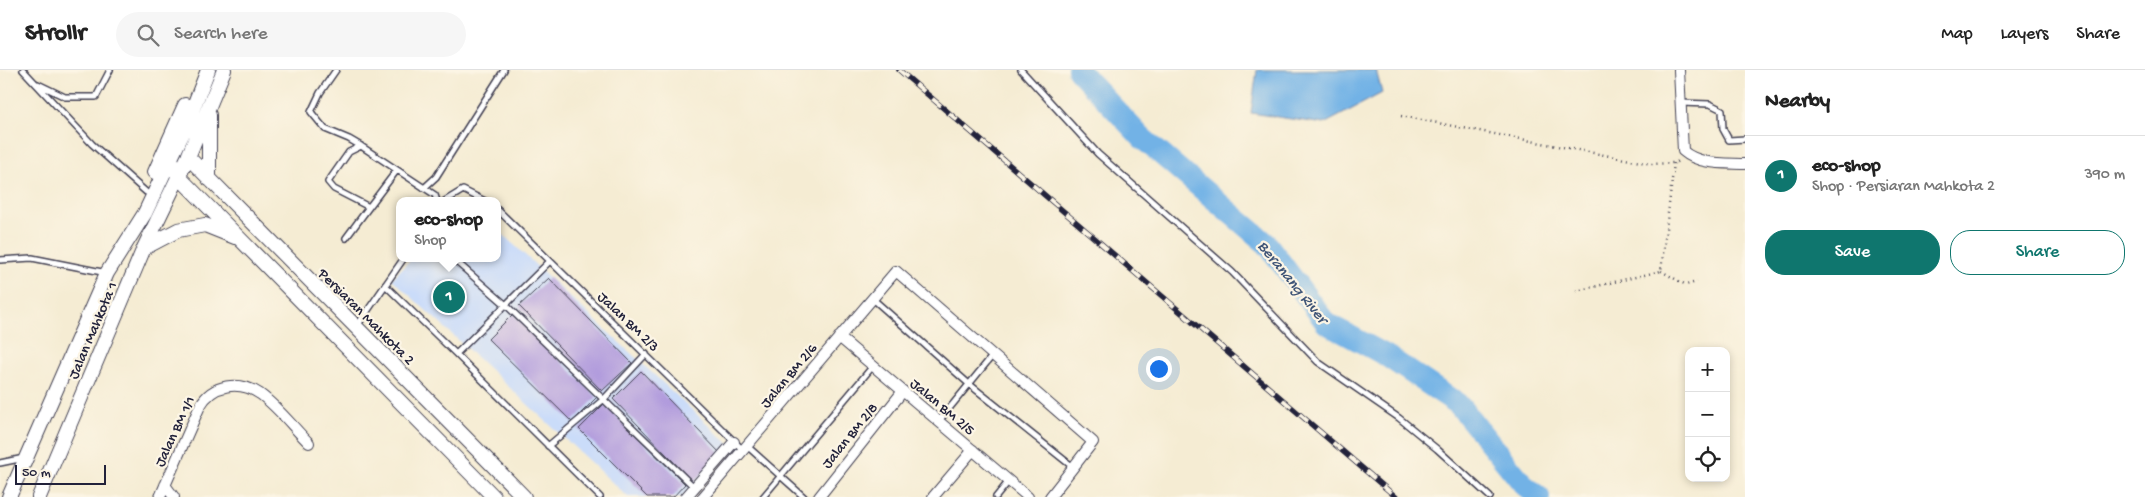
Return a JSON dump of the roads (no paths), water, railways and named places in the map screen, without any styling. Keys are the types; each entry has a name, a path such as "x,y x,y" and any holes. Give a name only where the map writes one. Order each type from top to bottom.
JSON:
{"main road":[{"path":"123,246 201,70"},
{"path":"123,246 145,213 171,159 208,70"},
{"name":"Jalan Mahkota 1","path":"39,497 144,248 188,158 224,70"},
{"path":"209,108 209,179"},
{"path":"171,159 188,158"},
{"name":"Persiaran Mahkota 2","path":"188,158 524,497"},
{"path":"171,159 178,176 494,497"},
{"path":"144,248 178,230 205,225 240,239"},
{"name":"Jalan Mahkota 1","path":"9,497 107,273 123,246"}],"street":[{"path":"1679,70 1681,141 1683,151 1689,157 1713,163 1745,164"},
{"name":"Jalan BM 2/6","path":"703,497 896,271 993,355"},
{"name":"Jalan BM 2/5","path":"839,338 1028,497"},
{"path":"993,355 1093,442 1050,497"},
{"name":"Jalan BM 1/1","path":"160,497 200,406 204,399 217,389 239,386 259,394 309,443"},
{"name":"Jalan BM 2/8","path":"819,497 903,391"},
{"path":"686,497 734,442"},
{"path":"934,497 973,450"},
{"name":"Jalan BM 1/1","path":"165,486 174,497"}],"lane":[{"path":"23,70 92,144 146,192"},
{"path":"35,83 65,97 96,97 110,70"},
{"path":"336,70 320,93 311,112 325,129 361,146 436,197"},
{"path":"424,188 436,177 504,70"},
{"path":"1021,70 1098,154 1232,272 1318,362 1398,418 1437,449 1490,497"},
{"path":"1680,103 1710,104 1722,110 1723,129 1729,140 1745,139"},
{"path":"361,146 349,152 328,182 334,189 369,207"},
{"path":"346,238 398,170"},
{"path":"452,197 463,190 477,197"},
{"name":"Jalan BM 2/3","path":"501,213 734,442 745,448 781,476 804,497"},
{"path":"0,260 32,258 107,273"},
{"path":"356,329 401,262"},
{"path":"457,262 506,305 694,487"},
{"path":"456,354 549,262"},
{"path":"385,285 600,497"},
{"path":"872,299 969,384 1073,467"},
{"path":"548,446 604,399 646,354"},
{"path":"939,422 993,355"},
{"path":"763,497 873,366"},
{"path":"0,463 27,458"},
{"path":"996,497 1009,481"}],"water":[{"path":"1257,70 1376,70 1382,93 1324,124 1251,113"}],"waterway":[{"name":"Beranang River","path":"1078,70 1142,138 1267,244 1326,323 1385,355 1458,404 1524,485 1539,497"}],"railway":[{"path":"899,70 1396,497"}],"place":[{"name":"eco-shop","path":"449,297"}]}
